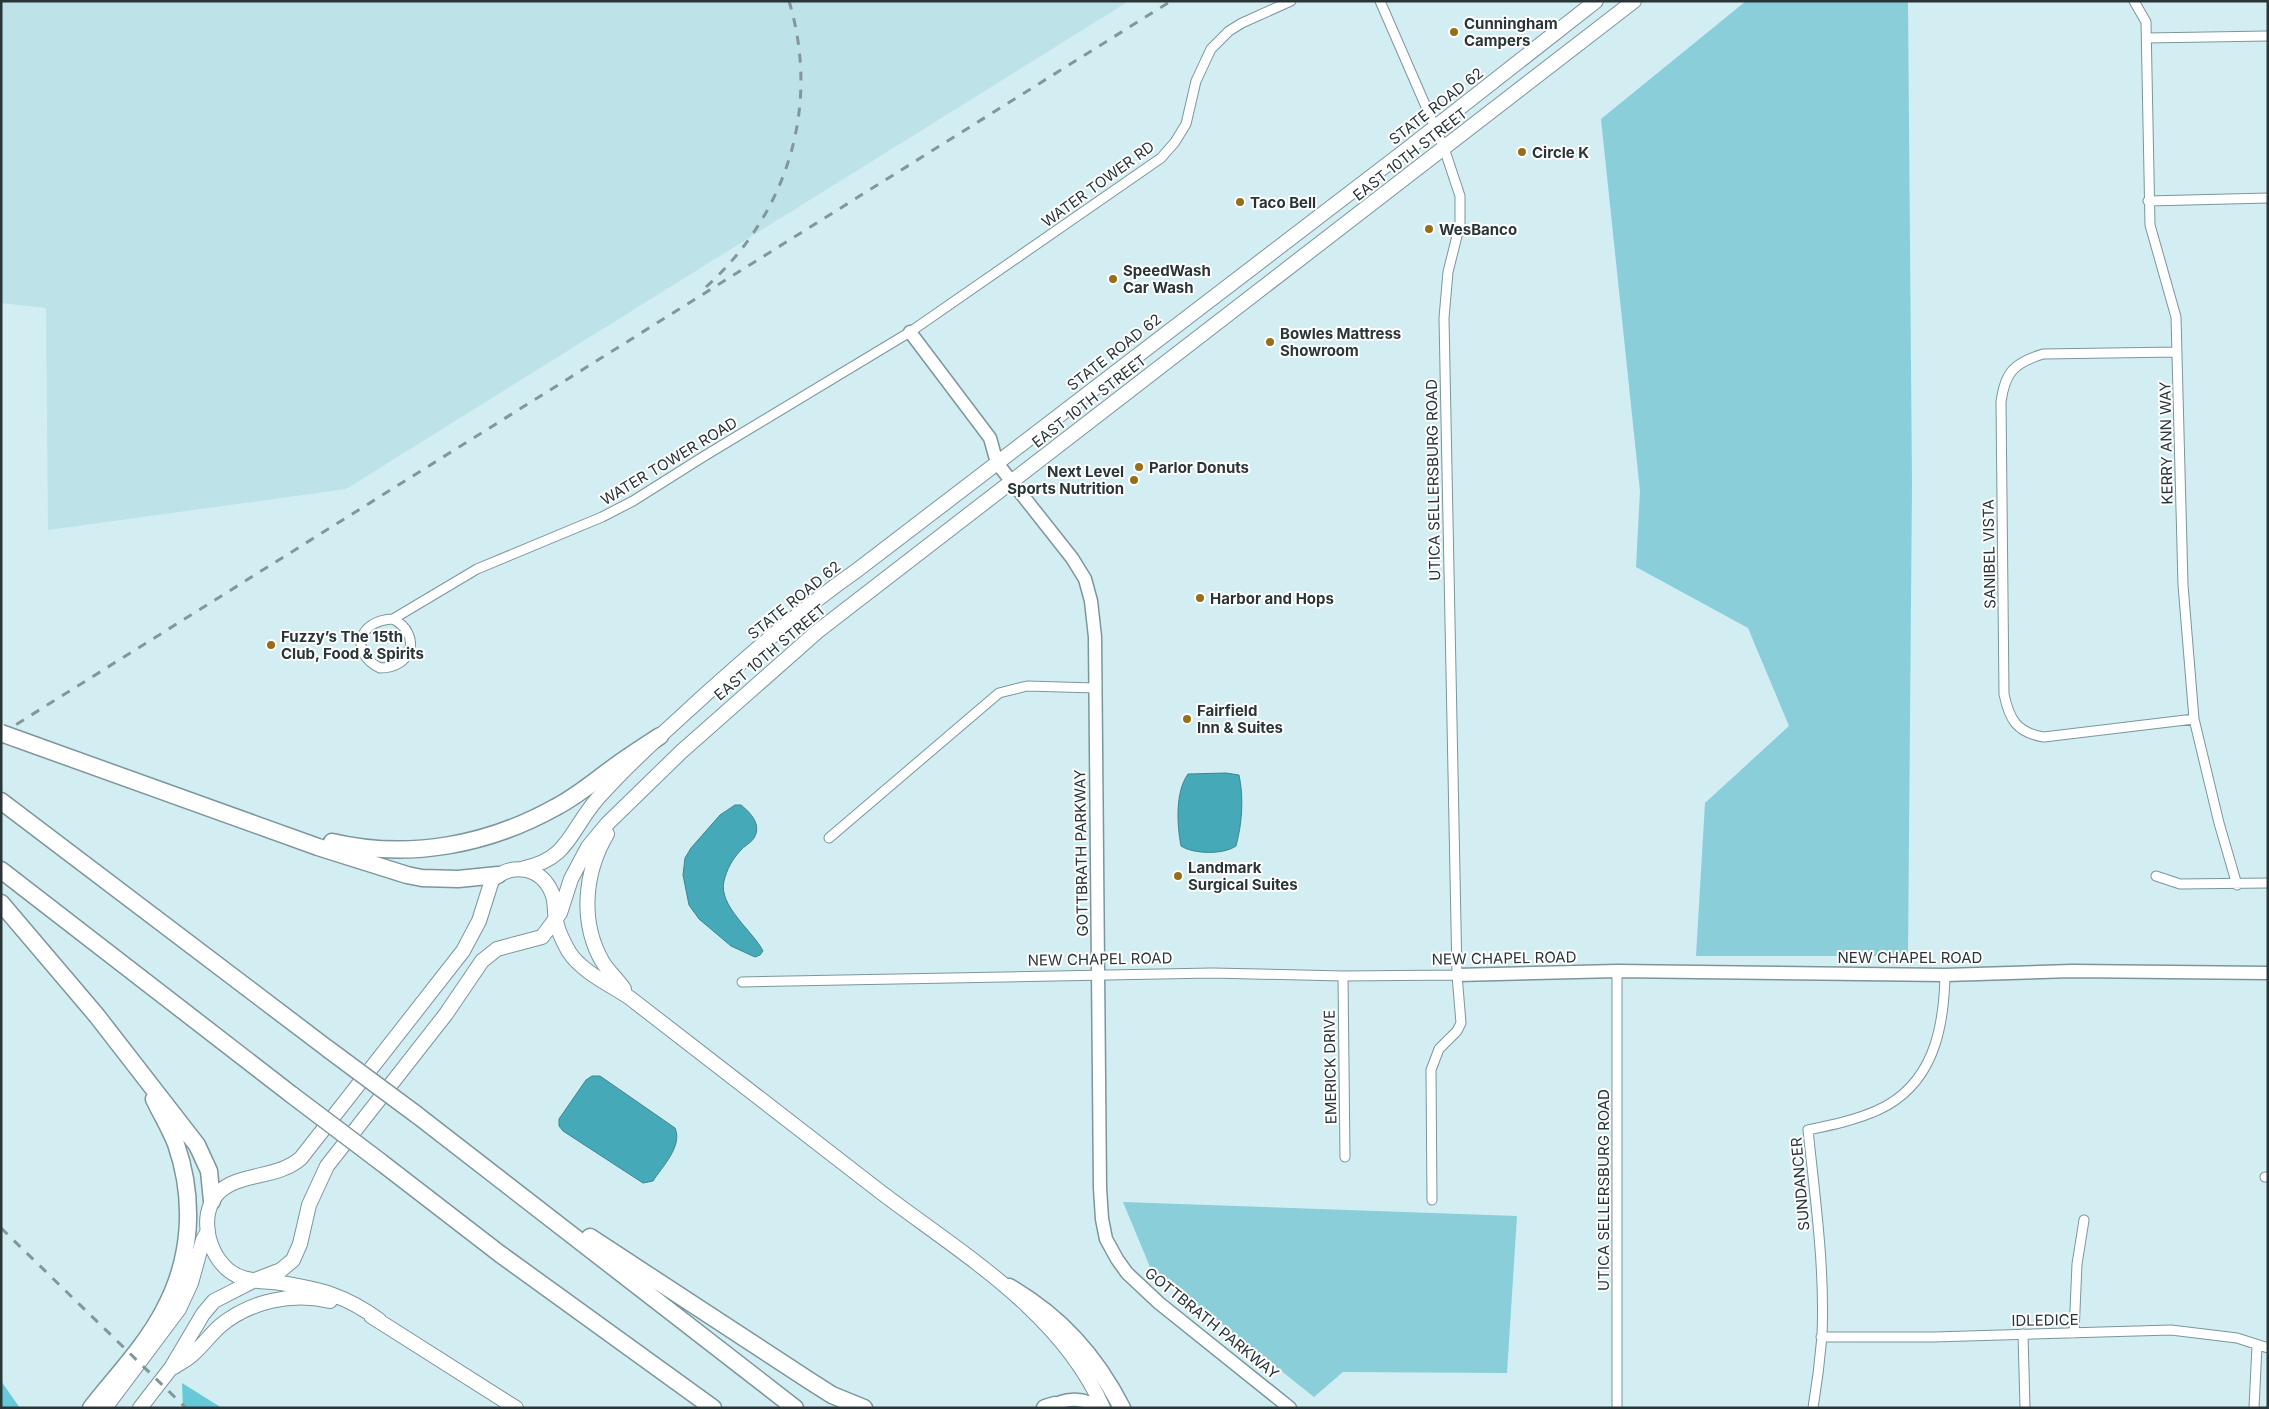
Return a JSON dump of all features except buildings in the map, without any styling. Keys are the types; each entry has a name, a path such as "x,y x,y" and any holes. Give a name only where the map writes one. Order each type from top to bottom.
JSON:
{"highway":[{"path":"1,733 318,846 406,874 422,878 458,879 498,875"},
{"path":"247,820 325,841 369,848 411,850 467,842 514,827 557,807 660,736"},
{"path":"1,801 417,1115 796,1408"},
{"path":"1,870 500,1254 713,1408"},
{"path":"1,903 97,1016 180,1121 202,1154 209,1171 212,1201"},
{"path":"92,1408 153,1329 164,1310 178,1277 185,1250 189,1216 184,1176 175,1142 145,1079"},
{"path":"522,1196 641,1270 832,1395 864,1408"},
{"path":"1008,1287 1036,1303 1084,1348 1101,1372 1122,1408"}],"main road":[{"name":"STATE ROAD 62","path":"660,736 816,599 856,571 1434,129 1596,1"},
{"name":"EAST 10TH STREET","path":"556,920 575,870 584,853 600,832 718,718 810,638 1634,1"},
{"path":"516,1408 379,1320 356,1303 341,1296 304,1287 238,1276 224,1266 213,1251 208,1230 208,1211 212,1201 219,1192 234,1184 283,1169 301,1158 463,951 480,921 489,888 498,875 511,869 546,863 560,852 598,799 660,736"},
{"path":"621,810 599,847 593,864 587,904 591,937 596,948 603,963 630,998"},
{"path":"524,868 539,876 548,887 554,898 556,920 563,941 573,957 589,971 630,998 940,1237 1008,1287 1066,1345 1098,1395 1103,1408"},
{"path":"140,1408 171,1368 207,1308 223,1296 255,1280 281,1270 293,1260 300,1244 309,1205 327,1166 446,1014 482,961 497,949 542,937 556,920"},
{"path":"105,1408 179,1309 192,1283 203,1240 208,1230"},
{"path":"171,1368 193,1355 209,1336 239,1313 258,1304 277,1299 319,1298 345,1305 379,1320"}],"street":[{"name":"WATER TOWER RD","path":"948,306 1161,158 1175,142 1186,124 1196,81 1211,48 1242,23 1291,1"},
{"name":"UTICA SELLERSBURG ROAD","path":"1380,1 1434,129 1444,148 1455,177 1461,208 1460,224 1448,272 1444,318 1456,975 1462,1014 1461,1023 1457,1031 1439,1049 1431,1070 1432,1200"},
{"name":"KERRY ANN WAY","path":"2134,1 2146,22 2148,202 2152,236 2176,317 2183,584 2194,719 2219,823 2237,884"},
{"path":"2147,38 2268,36"},
{"path":"2148,202 2268,198"},
{"name":"WATER TOWER ROAD","path":"393,619 403,624 409,632 411,640 409,650 405,659 398,665 380,668 366,658 361,641 365,631 372,624 380,619 393,619 477,568 614,511 910,332 948,306"},
{"name":"GOTTBRATH PARKWAY","path":"910,332 990,438 997,462 1072,558 1085,579 1092,600 1099,974 1100,1188 1102,1219 1106,1239 1117,1259 1138,1285 1290,1408"},
{"name":"SANIBEL VISTA","path":"2177,352 2043,354 2026,359 2015,366 2007,377 2001,402 2004,694 2012,720 2027,732 2044,736 2194,719"},
{"path":"829,838 999,693 1027,686 1095,688"},
{"path":"2156,876 2180,884 2268,883"},
{"name":"UTICA SELLERSBURG ROAD","path":"1617,971 1617,1408"},
{"name":"NEW CHAPEL ROAD","path":"742,982 1212,973 1343,976 1617,971 1945,975 2072,971 2268,973"},
{"name":"SUNDANCER","path":"1813,1408 1822,1337 1817,1218 1808,1130 1846,1121 1878,1110 1904,1093 1918,1078 1936,1046 1940,1032 1945,975"},
{"name":"EMERICK DRIVE","path":"1343,976 1345,1157"},
{"path":"2074,1333 2077,1264 2084,1220"},
{"name":"IDLEDICE","path":"1822,1337 2171,1330 2237,1338 2268,1348"},
{"path":"2023,1334 2025,1408"},
{"path":"2254,1408 2257,1346"},
{"path":"1051,1407 1064,1401 1083,1400 1099,1408"}],"shaded area":[{"path":"1,1 1129,1 346,489 48,530 46,308 1,303"},
{"path":"1746,1 1908,1 1912,485 1908,956 1696,956 1705,803 1789,726 1748,628 1636,567 1640,491 1601,119"},
{"path":"1226,773 1239,775 1241,784 1242,811 1236,846 1216,852 1200,852 1186,849 1181,846 1178,819 1179,799 1184,781 1188,774"},
{"path":"735,805 741,805 752,816 757,828 753,840 740,851 730,865 724,881 724,890 726,900 731,909 763,951 755,957 731,946 699,919 689,905 683,875 685,858 691,848 720,815"},
{"path":"592,1076 600,1076 675,1128 677,1135 674,1149 653,1181 643,1183 563,1131 559,1126 559,1119 586,1080"},
{"path":"1123,1202 1517,1216 1507,1373 1343,1372 1314,1397 1150,1267"},
{"path":"1,1381 20,1408 1,1408"},
{"path":"182,1383 222,1408 183,1408"}],"railway":[{"path":"706,287 734,258 758,226 776,192 790,156 798,119 801,80 798,41 789,1"},
{"path":"1,734 1171,1"},
{"path":"1,1228 186,1408"}],"place":[{"name":"Cunningham Campers","path":"1454,32"},
{"name":"Circle K","path":"1522,152"},
{"name":"Taco Bell","path":"1240,202"},
{"name":"WesBanco","path":"1429,229"},
{"name":"SpeedWash Car Wash","path":"1113,279"},
{"name":"Bowles Mattress Showroom","path":"1270,342"},
{"name":"Parlor Donuts","path":"1139,467"},
{"name":"Next Level Sports Nutrition","path":"1134,480"},
{"name":"Harbor and Hops","path":"1200,598"},
{"name":"Fuzzy’s The 15th Club, Food & Spirits","path":"271,645"},
{"name":"Fairfield Inn & Suites","path":"1187,719"},
{"name":"Landmark Surgical Suites","path":"1178,876"}]}
